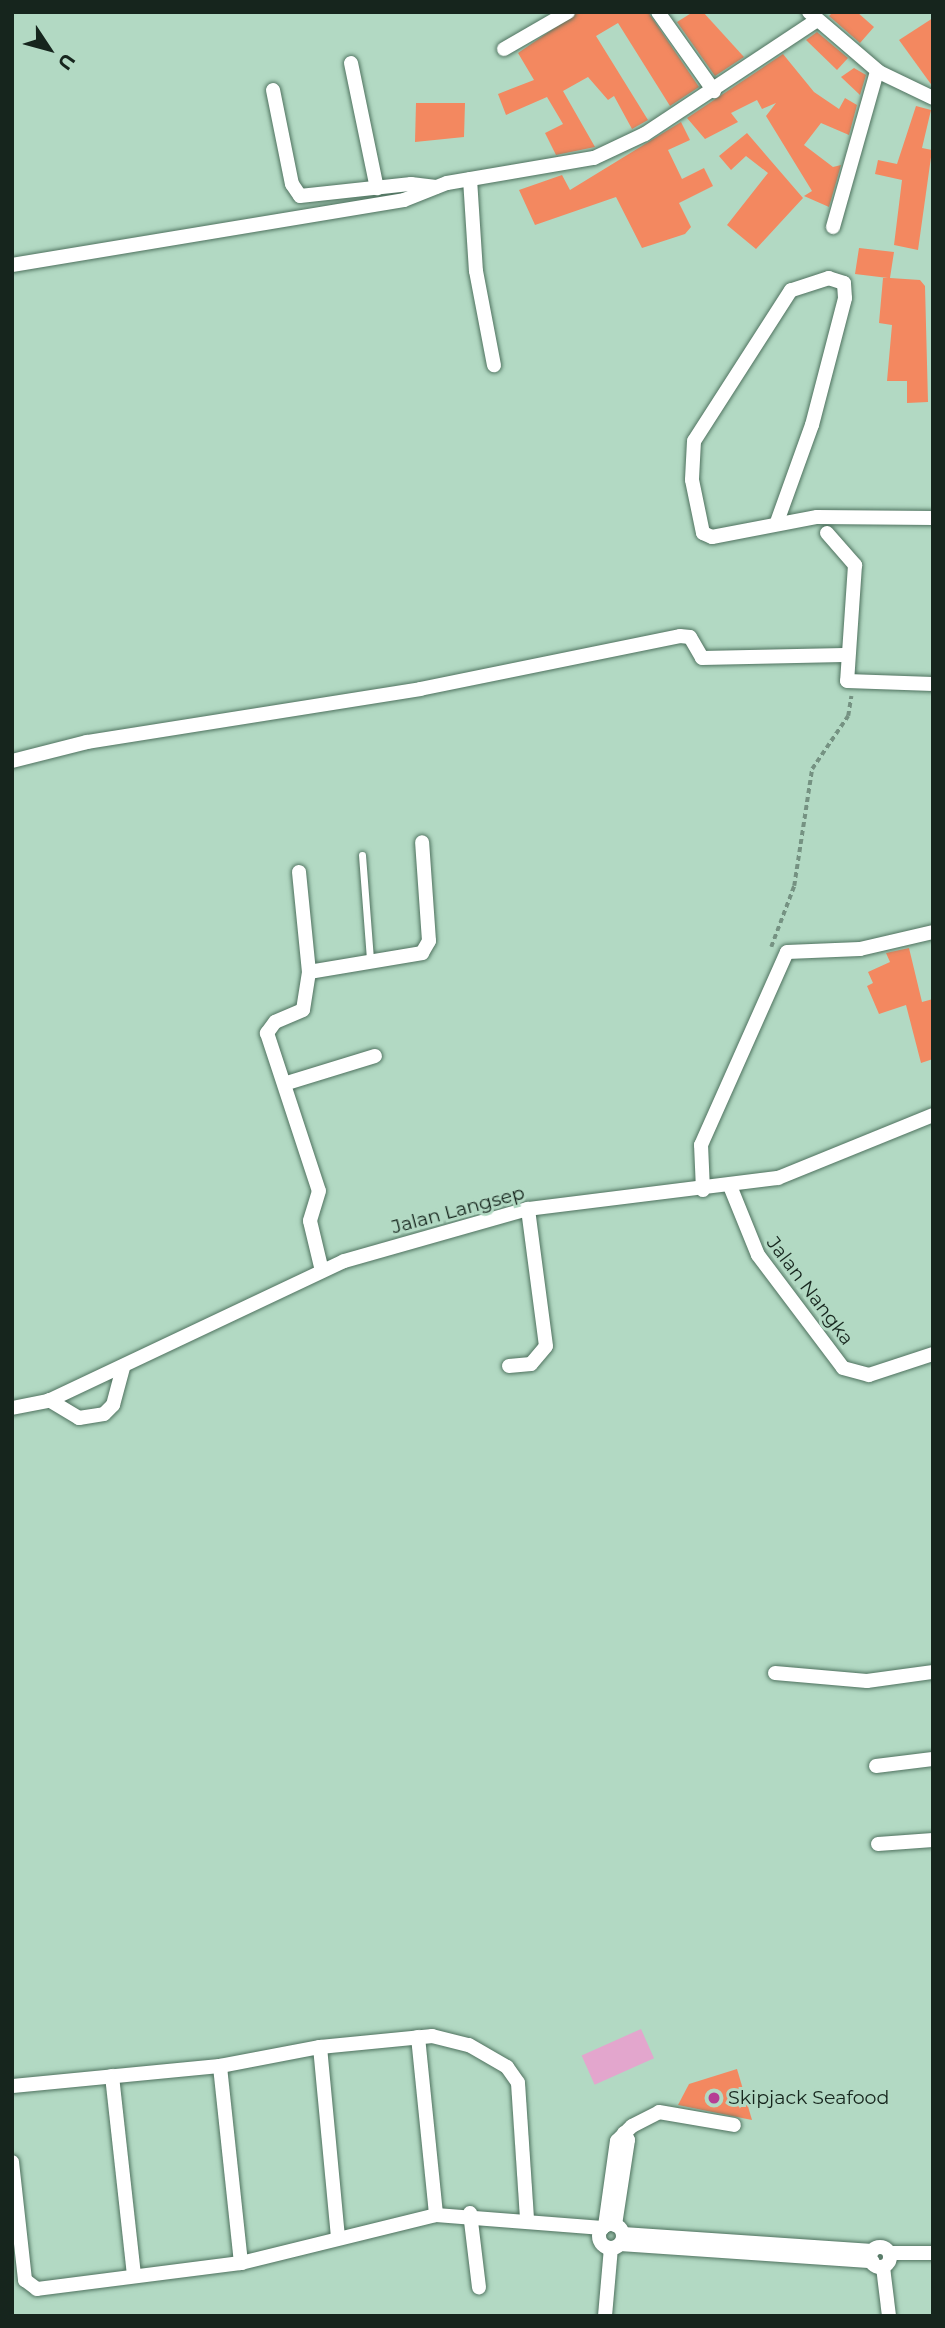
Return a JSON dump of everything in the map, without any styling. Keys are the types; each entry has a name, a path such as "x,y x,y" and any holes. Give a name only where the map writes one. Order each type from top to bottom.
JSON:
{"street":[{"path":"504,50 568,12"},
{"path":"659,12 714,90"},
{"path":"12,265 404,200 437,187 470,179 594,158 714,90 813,16 882,74 933,98"},
{"path":"351,63 377,188"},
{"path":"833,227 882,74"},
{"path":"273,90 295,192 309,198 377,188 437,187"},
{"path":"470,179 476,271 494,365"},
{"path":"777,522 812,425 845,298 839,279 791,290 692,447 703,533 712,537 792,519 817,517 933,518"},
{"path":"827,533 855,565 844,655 857,681 933,684"},
{"path":"12,761 87,742 420,690 680,636 690,637 702,658 844,655"},
{"path":"309,972 428,948 422,842"},
{"path":"299,872 309,972 303,1010 275,1022 267,1033 286,1083 319,1191 310,1221 322,1271"},
{"path":"703,1190 701,1144 787,952 860,949 933,932"},
{"path":"286,1083 375,1056"},
{"name":"Jalan Langsep","path":"12,1408 49,1400 322,1271 528,1209 675,1194 730,1186 809,1169 933,1115"},
{"name":"Jalan Nangka","path":"730,1186 758,1255 843,1368 869,1375 933,1354"},
{"path":"509,1366 531,1364 546,1346 528,1209"},
{"path":"49,1400 79,1418 104,1414 113,1405 123,1367"},
{"path":"775,1673 867,1681 933,1672"},
{"path":"876,1766 933,1759"},
{"path":"878,1844 933,1840"},
{"path":"418,2037 436,2215"},
{"path":"12,2086 220,2066 320,2047 418,2037 469,2045 514,2075 532,2219"},
{"path":"320,2047 338,2237"},
{"path":"220,2066 241,2263"},
{"path":"112,2076 134,2275"},
{"path":"605,2316 613,2234 628,2140 624,2133 659,2112 734,2125"},
{"path":"12,2162 28,2284 41,2289 241,2263 436,2215 470,2213 569,2222 613,2234 875,2260 890,2253 933,2253"},
{"path":"470,2213 479,2287"},
{"path":"875,2260 889,2316"}],"lane":[{"path":"362,855 370,960"}],"path":[{"path":"769,957 794,886 812,769 851,708 857,681"}],"shaded area":[{"path":"641,2029 654,2058 595,2085 582,2055"}],"building":[{"path":"578,12 648,12 699,87 670,106 618,23 596,36 648,120 632,129 614,96 608,100 588,77 563,91 595,147 556,155 545,133 563,124 547,97 506,115 498,94 534,80 518,53"},
{"path":"693,12 703,12 744,57 715,76 677,22"},
{"path":"833,12 857,12 874,27 860,43 829,16"},
{"path":"933,18 933,87 899,40"},
{"path":"817,32 848,58 837,70 806,40"},
{"path":"783,54 814,92 839,109 845,98 857,105 849,135 821,123 804,145 833,167 841,165 829,207 804,196 812,191 766,116 776,103 762,109 757,100 731,113 738,122 705,139 687,118"},
{"path":"854,68 866,75 860,95 841,77"},
{"path":"416,103 465,103 464,137 415,142"},
{"path":"916,106 931,110 922,148 932,150 918,250 894,245 902,180 875,174 878,160 897,164"},
{"path":"681,122 690,140 668,150 682,179 704,168 713,186 679,203 691,227 685,234 642,248 616,197 535,225 519,190 562,175 570,190"},
{"path":"747,133 803,198 756,249 727,225 768,173 746,156 731,170 719,156"},
{"path":"859,248 894,252 890,278 920,280 925,286 928,402 907,403 907,381 887,381 892,325 879,323 883,278 888,278 855,274"},
{"path":"909,948 922,1002 933,999 933,1059 921,1063 906,1005 879,1014 867,986 873,983 868,972 890,962 886,953"},
{"name":"Skipjack Seafood","path":"737,2069 752,2120 678,2105 689,2084"}],"place":[{"name":"Skipjack Seafood","path":"714,2098"}]}
